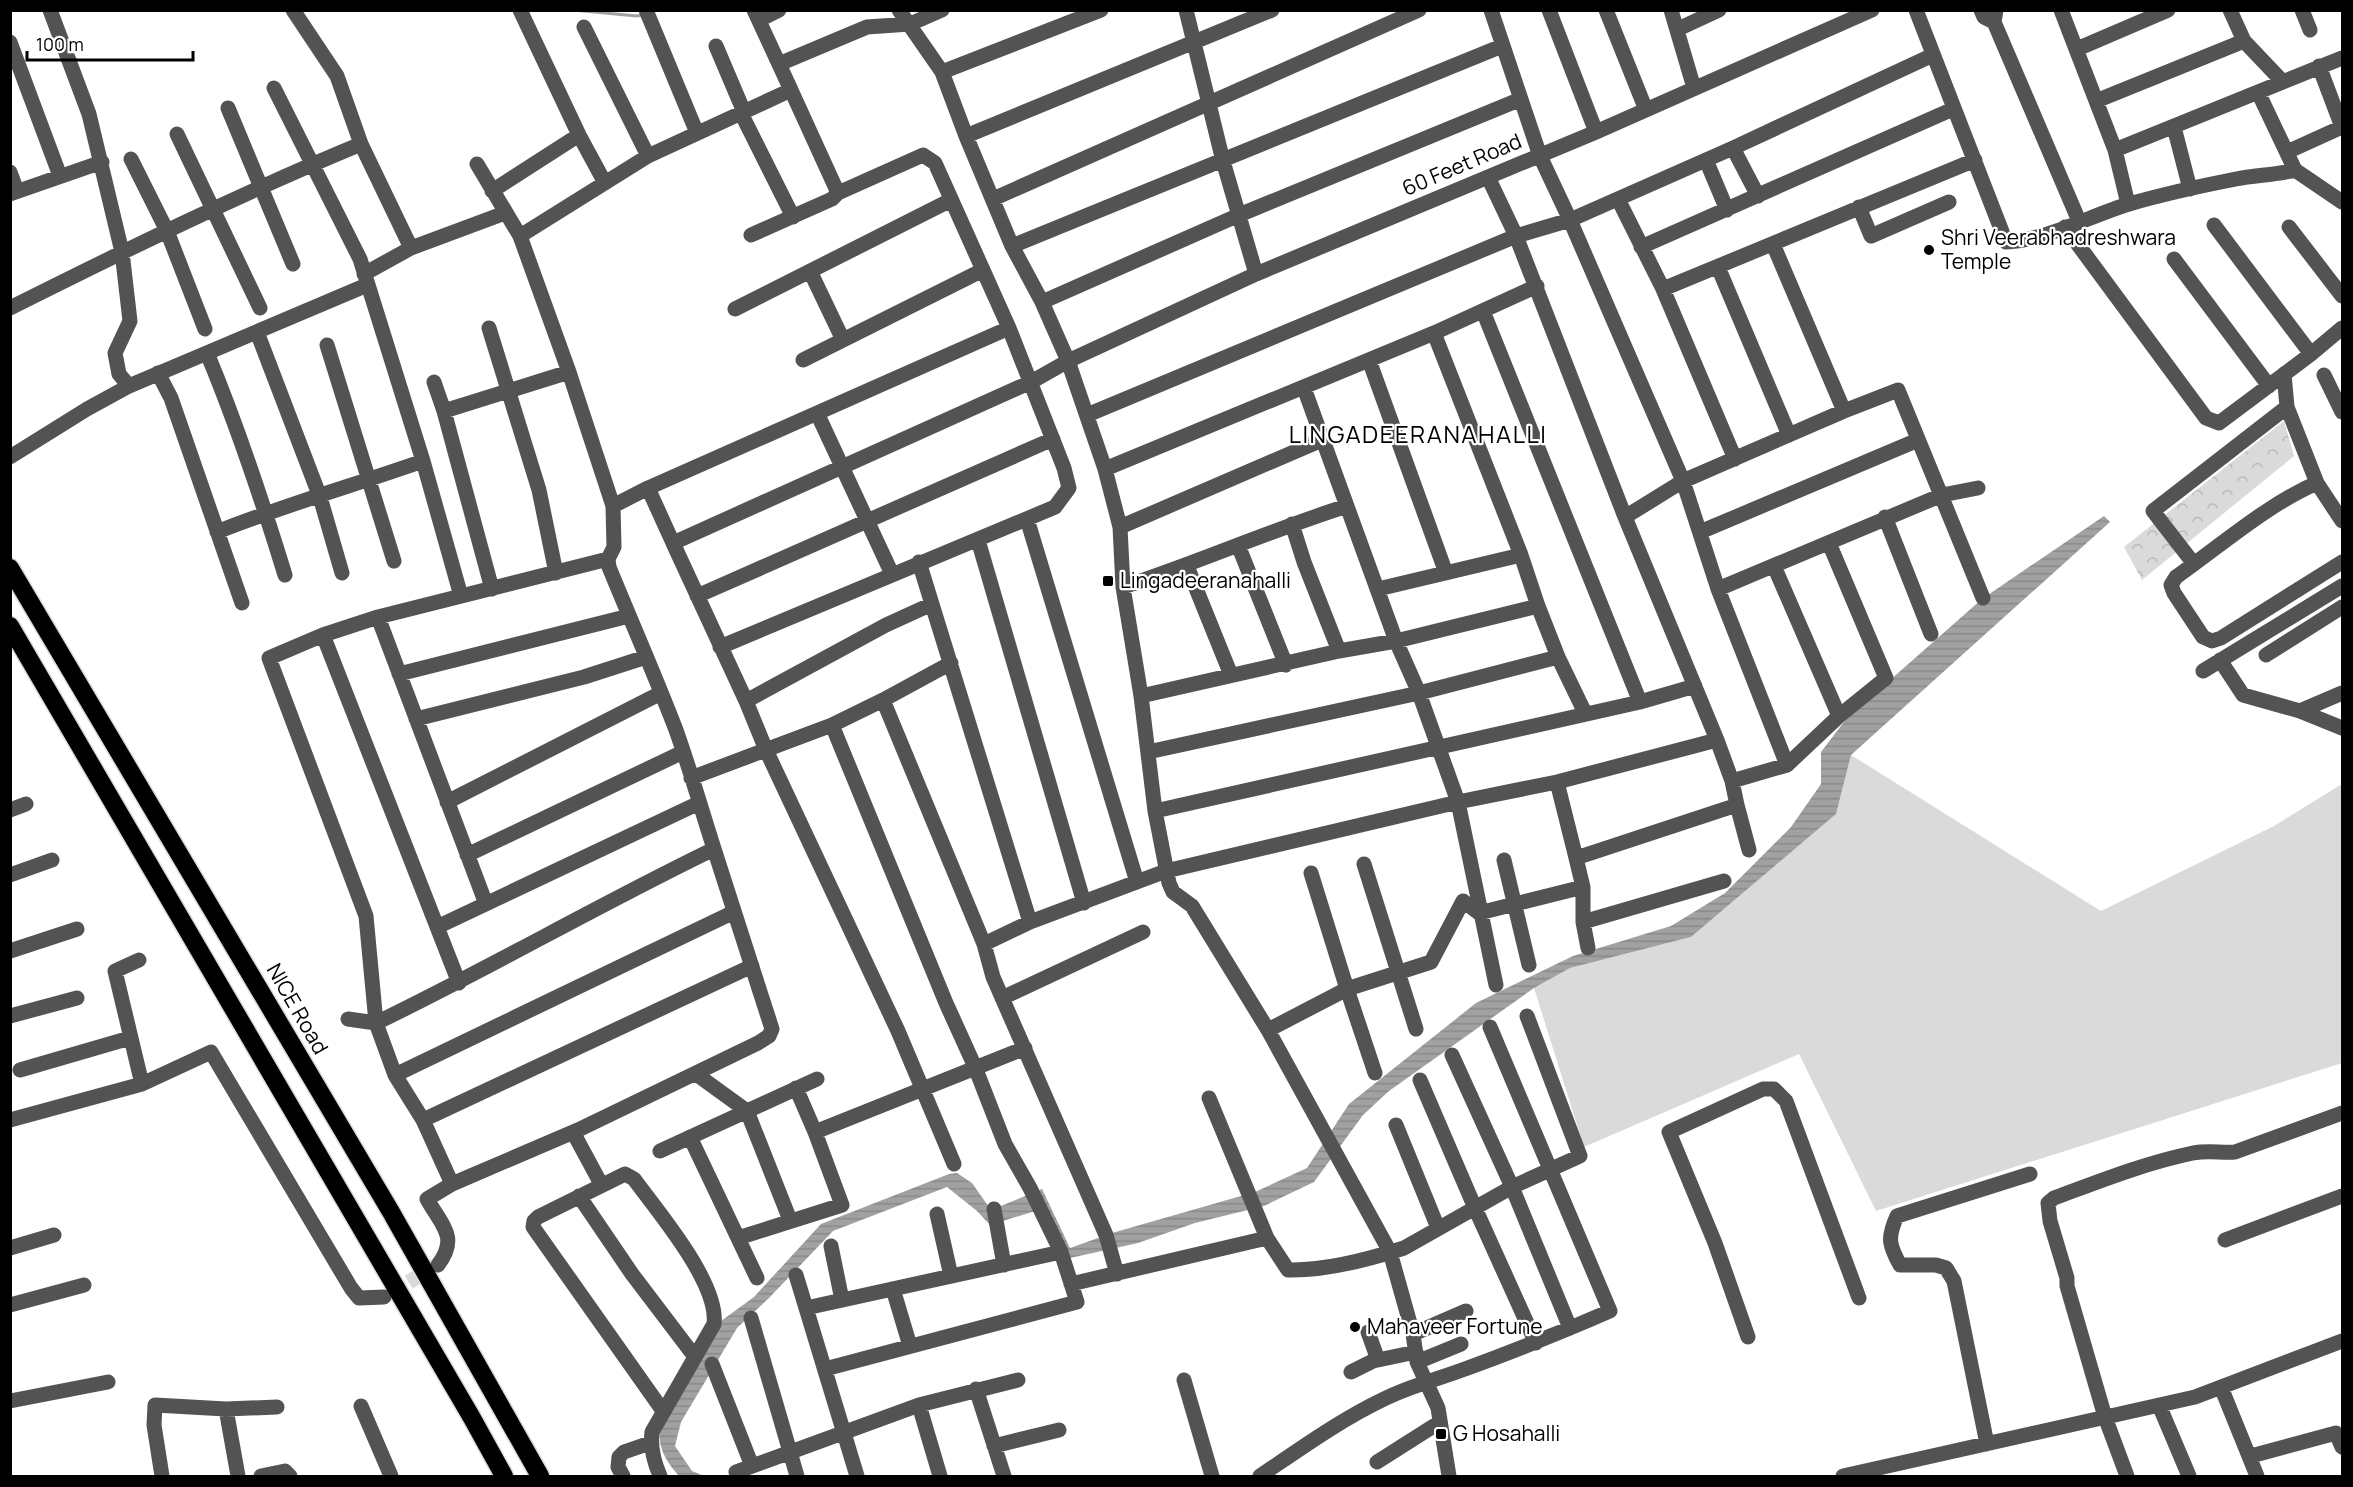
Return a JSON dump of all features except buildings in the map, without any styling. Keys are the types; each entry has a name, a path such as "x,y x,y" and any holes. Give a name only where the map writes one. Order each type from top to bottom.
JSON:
{"highway":[{"name":"NICE Road","path":"10,568 391,1212 540,1476"},
{"path":"10,626 504,1476"}],"street":[{"path":"50,10 89,114 122,252 130,321 116,353 119,374 129,386"},
{"path":"293,10 337,76 361,144 411,248"},
{"path":"520,10 579,135 605,183"},
{"path":"646,10 697,133"},
{"path":"779,10 757,15 838,193"},
{"path":"899,10 942,72 1012,246 1042,302 1068,361 1105,469 1120,527 1123,587 1141,696 1155,811 1166,871 1173,892 1192,906 1268,1030 1390,1252 1413,1334 1416,1357 1438,1408 1449,1476"},
{"path":"779,64 867,27 910,24 942,10"},
{"path":"942,72 1083,14 1101,10"},
{"path":"1186,10 1223,161 1256,274"},
{"path":"966,136 1272,10"},
{"path":"993,199 1419,10"},
{"path":"1491,10 1540,156 1683,481 1718,589 1787,765"},
{"path":"1549,10 1596,132"},
{"path":"1606,10 1646,110"},
{"path":"1671,10 1694,88"},
{"path":"1678,28 1719,10"},
{"name":"60 Feet Road","path":"673,543 1031,382 1068,361 1256,274 1596,132 1872,10"},
{"path":"1916,10 2006,242 2017,241 2072,224 2128,204 2239,178 2295,170"},
{"path":"1981,10 1984,17 1995,16 2072,224 2206,418 2219,423 2343,328"},
{"path":"2061,10 2115,150 2128,204"},
{"path":"2077,49 2168,10"},
{"path":"2230,10 2244,40 2282,81"},
{"path":"2302,10 2310,30"},
{"path":"584,27 648,156"},
{"path":"2096,101 2244,40"},
{"path":"10,42 60,176"},
{"path":"716,46 742,112 793,217"},
{"path":"1012,246 1502,46"},
{"path":"1088,415 1516,236 1570,220 1733,148 1933,55"},
{"path":"2115,150 2343,58"},
{"path":"2287,152 2343,127 2319,66"},
{"path":"274,88 360,258 423,461 461,596"},
{"path":"520,236 648,156 791,90"},
{"path":"2258,92 2295,170 2343,202"},
{"path":"1042,302 1239,215 1521,99"},
{"path":"228,108 293,264"},
{"path":"1641,247 1953,109"},
{"path":"2174,127 2190,189"},
{"path":"177,134 260,308"},
{"path":"492,190 579,135"},
{"path":"10,308 122,252 312,164 361,144"},
{"path":"1733,148 1758,196"},
{"path":"720,647 1055,507 1069,488 1053,439 1009,328 935,163 923,155 751,235"},
{"path":"132,159 167,231 205,329"},
{"path":"1706,160 1727,210"},
{"path":"1663,289 1975,160"},
{"path":"10,172 14,193 102,162"},
{"path":"438,1265 447,1252 449,1242 427,1199 452,1184 573,1132 696,1074 769,1035 772,1029 675,730 609,567 608,559 614,547 613,506 569,372 520,236 477,164"},
{"path":"1488,177 1516,236 1625,517 1717,740 1732,781 1749,850"},
{"path":"1618,199 1663,289 1735,459"},
{"path":"735,309 951,200"},
{"path":"1859,207 1871,236 1949,202"},
{"path":"10,457 129,386 256,332 365,279 411,248 505,213"},
{"path":"2214,225 2311,354"},
{"path":"2289,227 2343,296"},
{"path":"1773,244 1844,411"},
{"path":"2174,259 2269,386"},
{"path":"1718,267 1789,435"},
{"path":"803,360 983,270"},
{"path":"810,271 843,340"},
{"path":"1105,469 1434,333 1536,286"},
{"path":"1483,311 1640,702"},
{"path":"489,328 539,490 556,573"},
{"path":"613,506 648,488 1009,328"},
{"path":"256,332 320,497 342,573"},
{"path":"1434,333 1521,555 1558,657 1585,713"},
{"path":"327,345 394,561"},
{"path":"207,353 266,513 285,575"},
{"path":"1369,360 1446,573"},
{"path":"444,411 569,372"},
{"path":"158,373 171,398 242,603"},
{"path":"2284,374 2287,407 2317,483 2343,521"},
{"path":"2324,375 2343,412"},
{"path":"434,381 492,589"},
{"path":"1304,388 1396,641 1419,693 1458,802 1479,913 1496,985"},
{"path":"1625,517 1683,481 1898,390 1983,598"},
{"path":"2194,564 2153,511 2287,407"},
{"path":"818,413 892,574"},
{"path":"697,596 1053,439"},
{"path":"1120,527 1324,439"},
{"path":"1700,532 1918,440"},
{"path":"217,532 266,513 423,461"},
{"path":"2317,483 2297,491 2176,577 2171,585 2203,637 2212,641 2221,638 2343,562"},
{"path":"648,488 746,701 766,750 924,1088 954,1164"},
{"path":"1718,589 1942,495 1978,489"},
{"path":"1123,587 1187,566 1292,524 1347,506"},
{"path":"1885,517 1931,634"},
{"path":"1026,519 1137,882"},
{"path":"1292,524 1304,562 1340,651"},
{"path":"978,540 1084,903"},
{"path":"1732,781 1787,765 1839,716 1886,678 1828,543"},
{"path":"1238,545 1286,665"},
{"path":"1378,589 1521,555"},
{"path":"452,1184 423,1120 395,1075 376,1023 366,916 268,658 323,635 378,617 608,559"},
{"path":"920,562 1030,922"},
{"path":"1187,566 1231,675"},
{"path":"1774,566 1839,716"},
{"path":"2203,671 2343,586"},
{"path":"746,701 886,625 932,604"},
{"path":"1141,696 1340,651 1396,641 1538,606"},
{"path":"2266,655 2343,607"},
{"path":"399,674 629,616"},
{"path":"378,617 486,904"},
{"path":"323,635 459,983"},
{"path":"416,719 584,678 646,657"},
{"path":"1148,752 1419,693 1558,657"},
{"path":"2220,660 2244,695 2300,711 2343,728"},
{"path":"691,778 832,725 951,663"},
{"path":"1155,811 1640,702 1695,686"},
{"path":"447,802 661,693"},
{"path":"2300,711 2343,693"},
{"path":"883,700 984,944 993,977 1108,1242 1117,1274"},
{"path":"825,1369 1077,1302 1060,1252 1034,1196 1005,1144 832,725"},
{"path":"984,944 1030,922 1166,871 1458,802 1557,782 1717,740"},
{"path":"467,855 682,752"},
{"path":"1557,782 1583,887 1583,922 1588,948"},
{"path":"437,927 699,803"},
{"path":"10,810 26,804"},
{"path":"1576,858 1737,805"},
{"path":"348,1019 376,1023 459,983 714,849"},
{"path":"10,875 52,860"},
{"path":"1504,860 1529,965"},
{"path":"1364,864 1416,1029"},
{"path":"1311,873 1375,1073"},
{"path":"1583,922 1724,881"},
{"path":"1268,1030 1347,989 1431,962 1463,901 1479,913 1583,887"},
{"path":"395,1075 734,912"},
{"path":"10,951 77,929"},
{"path":"1002,998 1143,932"},
{"path":"139,960 115,971 142,1084"},
{"path":"423,1120 752,966"},
{"path":"10,1016 77,998"},
{"path":"1209,1098 1267,1238 1288,1270 1312,1270 1390,1252 1404,1248 1512,1187 1580,1156 1527,1016"},
{"path":"1260,1476 1340,1423 1389,1396 1536,1343 1610,1311 1490,1027"},
{"path":"20,1070 130,1038"},
{"path":"815,1132 1025,1047"},
{"path":"10,1120 142,1084 211,1052 351,1288 359,1298 384,1297"},
{"path":"1452,1055 1512,1187 1570,1328"},
{"path":"696,1074 747,1111 790,1220"},
{"path":"660,1151 817,1079"},
{"path":"1420,1080 1536,1343"},
{"path":"738,1238 842,1205 796,1088"},
{"path":"1749,1336 1715,1243 1669,1132 1763,1089 1774,1089 1786,1101 1859,1298"},
{"path":"2127,1476 2105,1417 2067,1286 2067,1278 2050,1221 2048,1203 2054,1198 2158,1160 2210,1151 2235,1152 2343,1113"},
{"path":"1396,1125 1438,1228"},
{"path":"573,1132 601,1184"},
{"path":"690,1137 757,1278"},
{"path":"660,1476 650,1443 652,1431 714,1324 715,1318 697,1267 634,1179 625,1173 538,1217 533,1227 663,1411"},
{"path":"1987,1444 1954,1281 1946,1268 1936,1265 1900,1265 1891,1248 1890,1236 1897,1216 2030,1174"},
{"path":"579,1196 632,1274 695,1357"},
{"path":"2225,1240 2343,1196"},
{"path":"994,1209 1004,1265"},
{"path":"937,1214 951,1276"},
{"path":"10,1248 54,1235"},
{"path":"1071,1284 1267,1238"},
{"path":"831,1246 842,1300"},
{"path":"806,1308 1060,1252"},
{"path":"796,1275 857,1476"},
{"path":"10,1305 84,1285"},
{"path":"893,1289 910,1347"},
{"path":"1413,1334 1466,1311"},
{"path":"751,1318 797,1476"},
{"path":"1368,1332 1378,1360"},
{"path":"1843,1476 2195,1397 2343,1341"},
{"path":"1351,1372 1378,1360 1416,1357 1461,1344"},
{"path":"712,1364 752,1466"},
{"path":"736,1472 919,1405 1018,1380"},
{"path":"1184,1380 1212,1476"},
{"path":"10,1401 108,1382"},
{"path":"2220,1387 2251,1456 2257,1476"},
{"path":"976,1389 1004,1476"},
{"path":"919,1405 940,1476"},
{"path":"2159,1405 2189,1476"},
{"path":"162,1476 154,1425 154,1406 226,1409 277,1407"},
{"path":"361,1406 391,1476"},
{"path":"226,1409 238,1476"},
{"path":"1377,1462 1440,1422"},
{"path":"994,1446 1059,1430"},
{"path":"2251,1456 2336,1433 2343,1447"},
{"path":"623,1476 618,1467 619,1457 636,1446 650,1443"},
{"path":"261,1476 285,1471 290,1476"}],"green space":[{"path":"2284,421 2294,456 2142,580 2124,547"},
{"path":"1851,755 2101,911 2274,826 2342,784 2342,1063 1876,1211 1799,1054 1584,1147 1534,988 1570,968 1691,937 1836,814"}],"shaded area":[{"path":"2104,516 2110,522 1851,755 1836,814 1691,937 1570,968 1534,988 1389,1091 1363,1115 1314,1182 1264,1206 1195,1223 1138,1243 1070,1258 1045,1208 990,1225 977,1211 947,1187 833,1231 737,1328 681,1422 675,1446 692,1471 704,1476 679,1476 670,1465 662,1449 659,1429 721,1321 754,1297 821,1224 949,1174 957,1173 972,1183 991,1210 1042,1189 1070,1248 1112,1233 1255,1192 1307,1168 1349,1104 1476,1003 1573,956 1671,926 1725,893 1791,827 1821,784 1821,752 1847,718 1982,599"}],"waterway":[{"path":"573,10 642,15"}],"tunnel":[{"path":"389,1294 435,1266"}],"place":[{"name":"Shri Veerabhadreshwara Temple","path":"1929,250"},
{"name":"Lingadeeranahalli","path":"1108,581"},
{"name":"Mahaveer Fortune","path":"1355,1327"},
{"name":"G Hosahalli","path":"1441,1434"}],"district":[{"name":"LINGADEERANAHALLI","path":"1418,435"}]}
